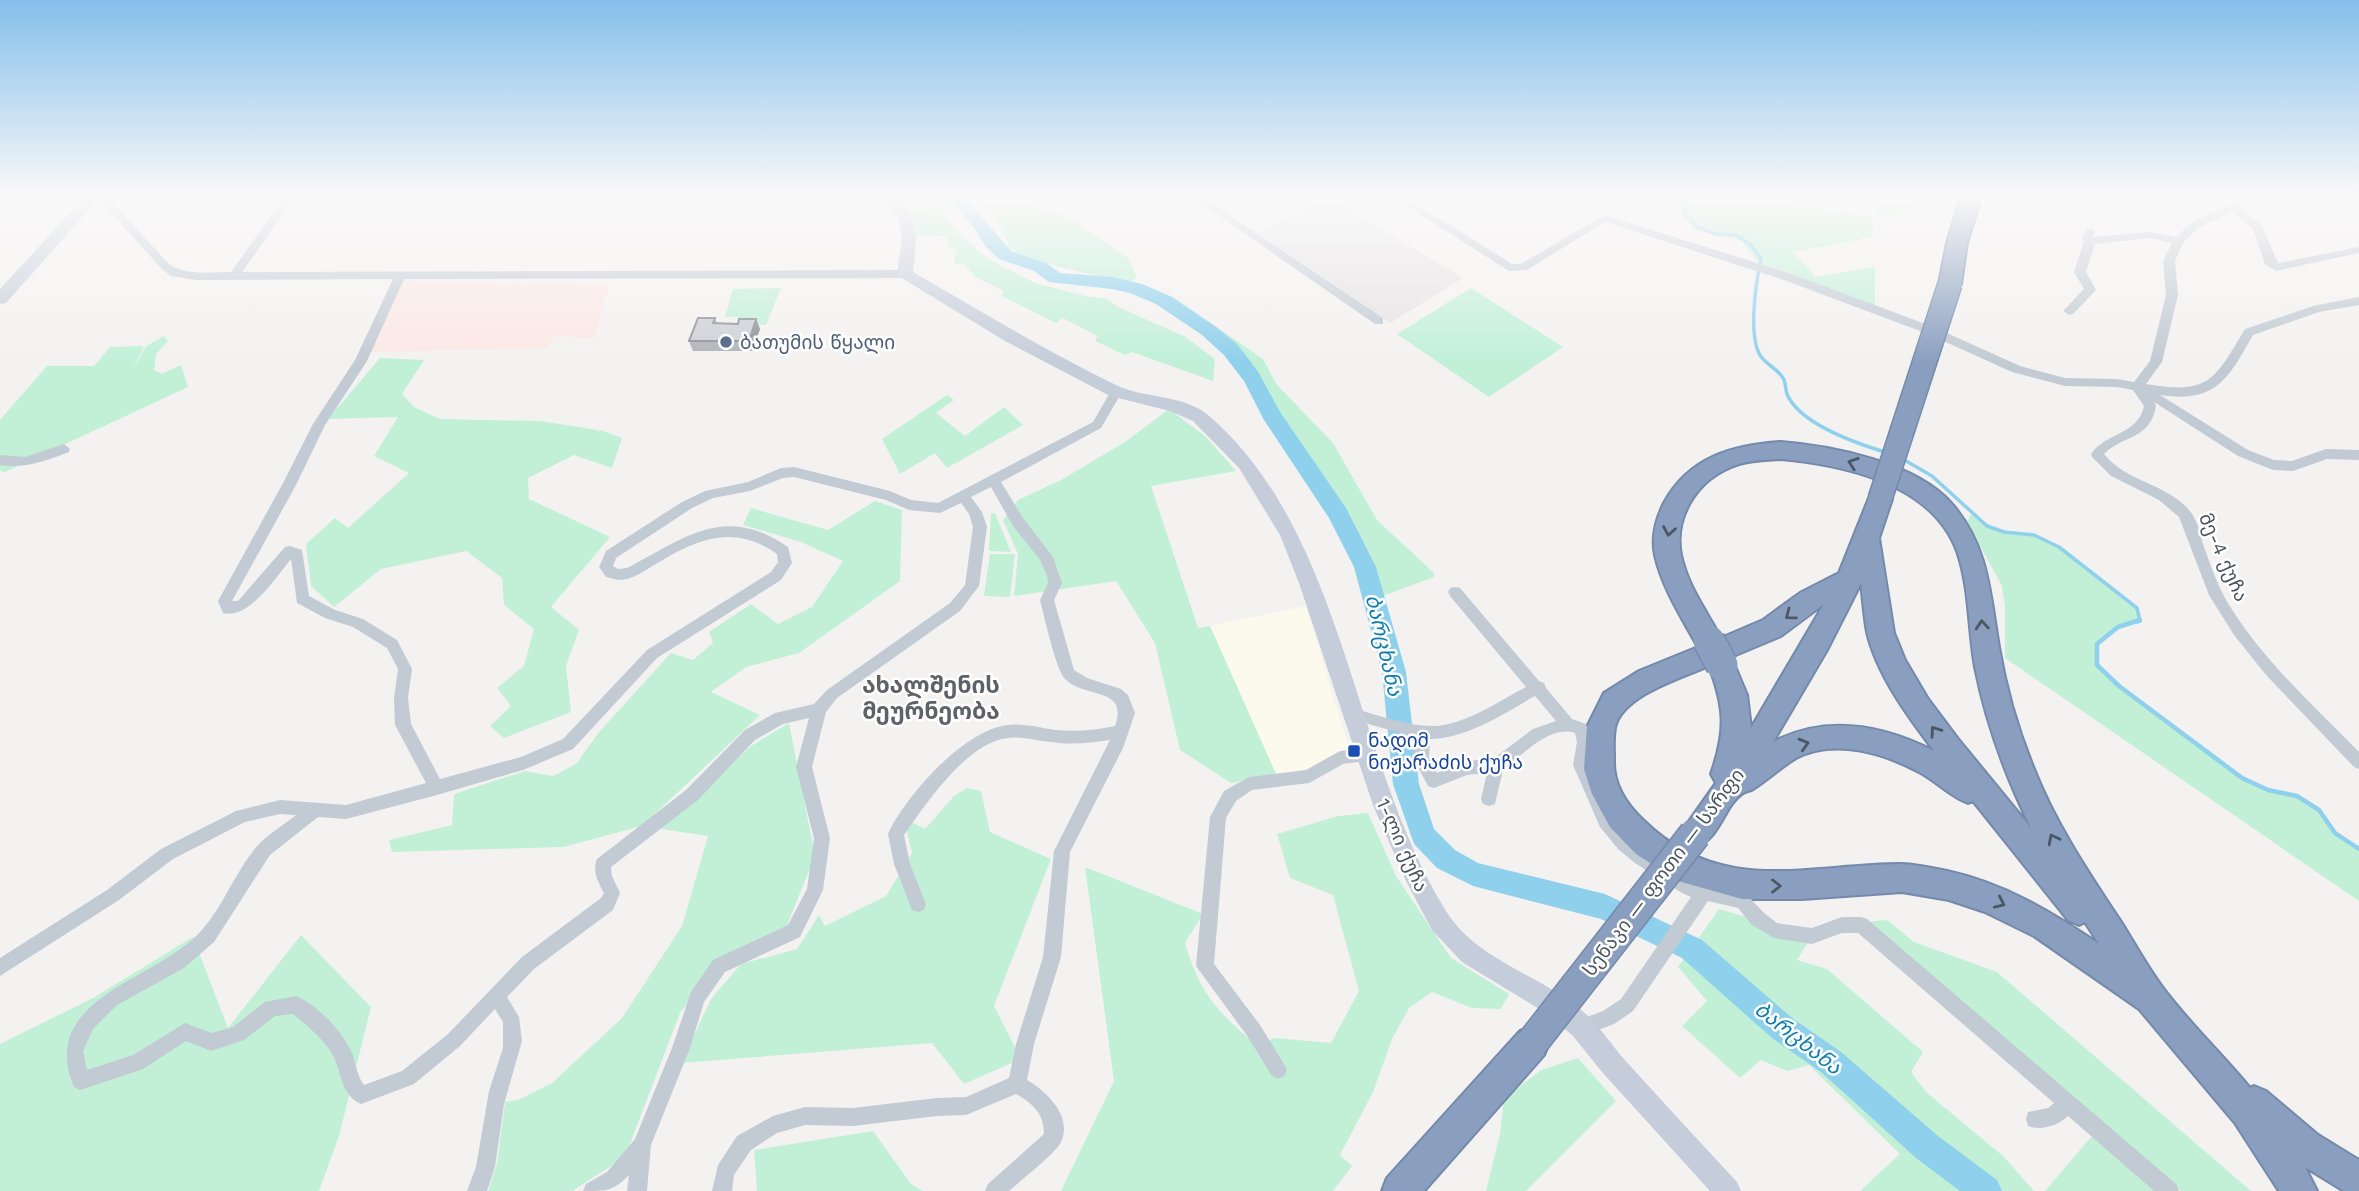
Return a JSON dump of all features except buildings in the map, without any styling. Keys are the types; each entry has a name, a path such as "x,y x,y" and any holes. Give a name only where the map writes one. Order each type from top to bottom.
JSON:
{"highway":[{"name":"სენაკი — ფოთი — სარფი","path":"1400,1191 1532,1043 1710,814 1808,661 1868,540 1950,284 1955,253"},
{"path":"1710,814 1738,737 1738,713 1715,653 1678,586 1666,540 1675,501 1699,473 1728,459 1768,450 1804,451 1874,470 1931,498 1967,541 1974,561 1983,636 1995,697 2025,783 2059,850 2153,1002"},
{"path":"1868,540 1881,633 1893,664 1918,707 2153,1002 2209,1066 2284,1160 2299,1191"},
{"path":"1848,580 1810,600 1772,628 1649,679 1614,701 1601,727 1599,769 1607,794 1621,818 1647,844 1689,871 1742,885 1802,886 1902,878 1949,886 1992,899 2045,925 2153,1002"},
{"path":"1710,814 1764,762 1802,742 1848,736 1919,756 1941,769 2023,841"},
{"path":"2209,1066 2306,1147 2359,1180"}],"main road":[{"path":"0,299 42,253"},
{"path":"907,253 905,274 1011,337 1116,392"},
{"name":"1-ლი ქუჩა","path":"1116,392 1175,406 1199,417 1245,464 1268,497 1289,535 1309,583 1352,714 1414,874 1440,922 1470,954 1558,1007 1582,1027 1611,1063 1728,1191"}],"street":[{"path":"153,253 175,273 196,276 905,274"},
{"path":"234,276 251,253"},
{"path":"1279,253 1379,321"},
{"path":"1486,253 1516,269 1523,268 1548,253"},
{"path":"1713,253 1771,271 1932,331 2016,369 2064,382 2137,386 2169,392 2212,385 2225,373 2249,332 2317,309 2359,300"},
{"path":"2069,312 2090,290 2080,272 2085,253"},
{"path":"2137,386 2156,362 2172,295 2169,261 2173,253"},
{"path":"2268,253 2276,267 2346,253"},
{"path":"400,275 361,360 319,424 289,485 225,601 228,609 243,605 290,551 297,554 302,599 330,614 358,623 392,644 405,669 401,698 403,725 437,788"},
{"path":"2137,386 2243,453 2273,464 2293,466 2326,454 2359,455"},
{"name":"მე-4 ქუჩა","path":"2137,386 2150,406 2147,419 2134,433 2104,444 2097,454 2102,462 2116,473 2175,505 2183,513 2190,522 2208,574 2224,608 2244,639 2359,762"},
{"path":"0,968 113,895 167,854 242,816 280,807 346,813 523,763 568,744 652,654 760,587 785,564 783,551 760,536 738,530 708,532 692,537 629,575 611,573 606,567 611,555 687,505 710,494 750,486 780,473 794,472 863,488 925,509 940,508 1097,425 1116,392"},
{"path":"0,460 20,462 40,459 64,449"},
{"path":"993,480 1018,522 1045,557 1054,575 1055,583 1047,600 1068,673 1082,683 1116,693 1123,699 1127,713 1121,731 1062,851 1052,957 1025,1044 1017,1084"},
{"path":"637,1191 642,1145 681,1048 697,998 719,966 794,931 815,890 822,838 804,767 819,709 832,694 955,607 972,586 980,527 975,512 963,496"},
{"path":"1455,592 1539,687 1567,724 1581,729 1585,742 1581,765 1606,822 1624,844 1688,888 1743,902 1758,919 1773,930 1812,936 1842,925 1861,925 2169,1191"},
{"path":"1352,714 1438,732 1457,727 1539,687"},
{"path":"315,810 264,850 208,936 178,962 111,999 87,1023 74,1050 80,1081 137,1063 185,1032 211,1042 238,1034 271,1008 296,1005 331,1034 346,1062 350,1083 361,1095 408,1078 454,1040 528,963 607,904 612,893 604,877 603,864 692,795 750,735 780,718 819,709"},
{"path":"1419,730 1421,758 1434,781 1466,768 1496,766 1538,734 1567,724"},
{"path":"918,904 902,864 896,834 914,807 936,782 981,739 1005,731 1068,737 1121,731"},
{"path":"1278,1070 1254,1031 1205,966 1218,817 1230,796 1250,784 1310,776 1340,758 1367,755"},
{"path":"1489,799 1496,766"},
{"path":"1582,1027 1608,1018 1628,1005 1704,892"},
{"path":"477,1191 486,1172 492,1126 499,1090 508,1068 513,1032 506,1005 494,997"},
{"path":"722,1191 725,1172 744,1143 774,1125 805,1116 853,1117 966,1106 1017,1084"},
{"path":"995,1191 1053,1138 1054,1123 1042,1098 1017,1084"},
{"path":"2035,1119 2050,1119 2066,1103"},
{"path":"593,1191 614,1179 642,1145"}],"shaded area":[{"path":"1287,253 1421,253 1463,278 1390,323"},
{"path":"402,281 609,285 595,338 555,336 547,348 369,352"},
{"path":"1306,606 1351,755 1319,769 1276,774 1210,626"}],"green space":[{"path":"956,253 980,253 1035,283 1107,299 1120,308 1184,336 1215,359 1213,381 1132,352 1125,355 1095,341 1098,336 1063,318 1056,323 1002,296 1004,291 976,277 964,264 954,265"},
{"path":"1016,253 1120,253 1127,257 1137,276 1130,284 1024,258"},
{"path":"1750,253 1794,253 1816,277 1875,267 1875,306 1759,263"},
{"path":"781,288 766,325 737,323 738,317 725,317 733,289"},
{"path":"1471,288 1563,347 1489,397 1397,334"},
{"path":"1172,296 1263,359 1277,385 1333,443 1377,520 1434,573 1434,577 1377,598 1371,571 1344,513 1236,348 1163,297"},
{"path":"164,336 168,341 156,354 154,370 162,374 181,365 188,387 3,473 0,469 0,420 47,366 94,366 110,347 144,346 132,371 146,346"},
{"path":"380,358 424,360 402,394 414,407 440,419 540,421 598,430 598,433 600,430 622,438 612,468 574,455 528,478 529,499 610,537 551,607 579,630 566,666 571,712 504,738 490,726 511,706 497,688 524,666 534,629 504,605 502,578 466,551 381,569 334,607 311,586 306,544 335,518 348,528 409,473 374,456 398,417 328,419"},
{"path":"947,395 954,400 936,413 965,436 1004,407 1023,425 947,468 935,453 900,474 882,439"},
{"path":"1169,409 1206,437 1236,471 1151,486 1198,628 1210,626 1276,774 1231,783 1180,750 1155,643 1116,581 1014,596 1018,554 1003,520 1018,500 1061,480 1125,442"},
{"path":"875,501 902,510 900,581 799,653 746,667 711,692 760,715 642,826 563,847 392,852 389,840 452,825 454,794 525,771 553,776 576,764 599,732 671,653 693,660 713,643 709,632 751,604 778,624 812,607 843,561 801,542 743,525 751,508 828,530"},
{"path":"991,513 995,513 1011,552 989,551"},
{"path":"1971,514 1987,526 2004,532 2034,535 2059,547 2137,608 2140,621 2118,627 2097,644 2097,665 2119,686 2242,778 2268,790 2297,796 2319,810 2335,833 2359,849 2359,901 2005,658 2005,606 2002,586 1967,522"},
{"path":"990,554 1015,554 1010,597 984,596"},
{"path":"789,723 815,856 786,928 726,956 680,1013 625,1157 572,1191 488,1191 497,1164 505,1102 518,1100 552,1083 622,1018 682,926 708,836 661,829 751,746"},
{"path":"967,788 981,791 990,832 1051,859 994,1006 1021,1059 964,1084 932,1043 681,1063 711,999 741,964 797,949 819,915 825,926 886,896 912,853 904,818 925,829 954,796"},
{"path":"1368,813 1396,876 1451,958 1509,994 1501,1009 1472,1008 1432,992 1409,1008 1392,1039 1373,1092 1340,1155 1352,1166 1333,1191 1061,1191 1114,1081 1085,867 1203,914 1185,943 1190,960 1211,1000 1230,1022 1256,1044 1275,1038 1331,1043 1359,991 1333,895 1290,878 1277,834 1338,816"},
{"path":"1719,909 1812,936 1797,960 1827,969 1923,1052 1911,1072 1926,1092 2003,1156 2034,1191 1860,1191 1900,1154 1809,1065 1787,1071 1761,1060 1740,1078 1682,1026 1707,1001 1678,967"},
{"path":"1887,920 1914,942 1997,972 2251,1191 2181,1191 1866,922"},
{"path":"301,935 371,1007 339,1136 319,1191 0,1191 0,1044 93,998 193,937 228,1028"},
{"path":"1578,1058 1616,1101 1526,1191 1486,1191 1500,1134 1504,1099 1541,1070"},
{"path":"873,1131 911,1184 923,1191 757,1191 754,1150"},
{"path":"2092,1136 2158,1191 2045,1191"}],"waterway":[{"name":"ბარცხანა","path":"1002,253 1040,267 1055,278 1112,283 1135,288 1163,300 1209,331 1231,350 1252,378 1271,415 1338,514 1365,567 1394,672 1406,784 1423,836 1446,859 1473,874 1605,907 1692,949 1782,1028 1831,1062 1927,1147 1986,1191"},
{"path":"1756,253 1761,259 1754,308 1754,335 1760,355 1783,378 1787,394 1804,415 1831,432 1888,453"},
{"path":"1901,458 1932,476 1987,526 2004,532 2034,535 2059,547 2137,608 2140,620"},
{"path":"2137,622 2140,620"},
{"path":"2140,620 2118,627 2097,644 2097,665 2119,686 2242,778 2268,790 2297,796 2319,810 2335,833 2359,849"}],"place":[{"name":"ბათუმის წყალი","path":"726,342"},
{"name":"ნადიმ ნიჟარაძის ქუჩა","path":"1354,751"}],"district":[{"name":"ახალშენის მეურნეობა","path":"931,698"}]}
